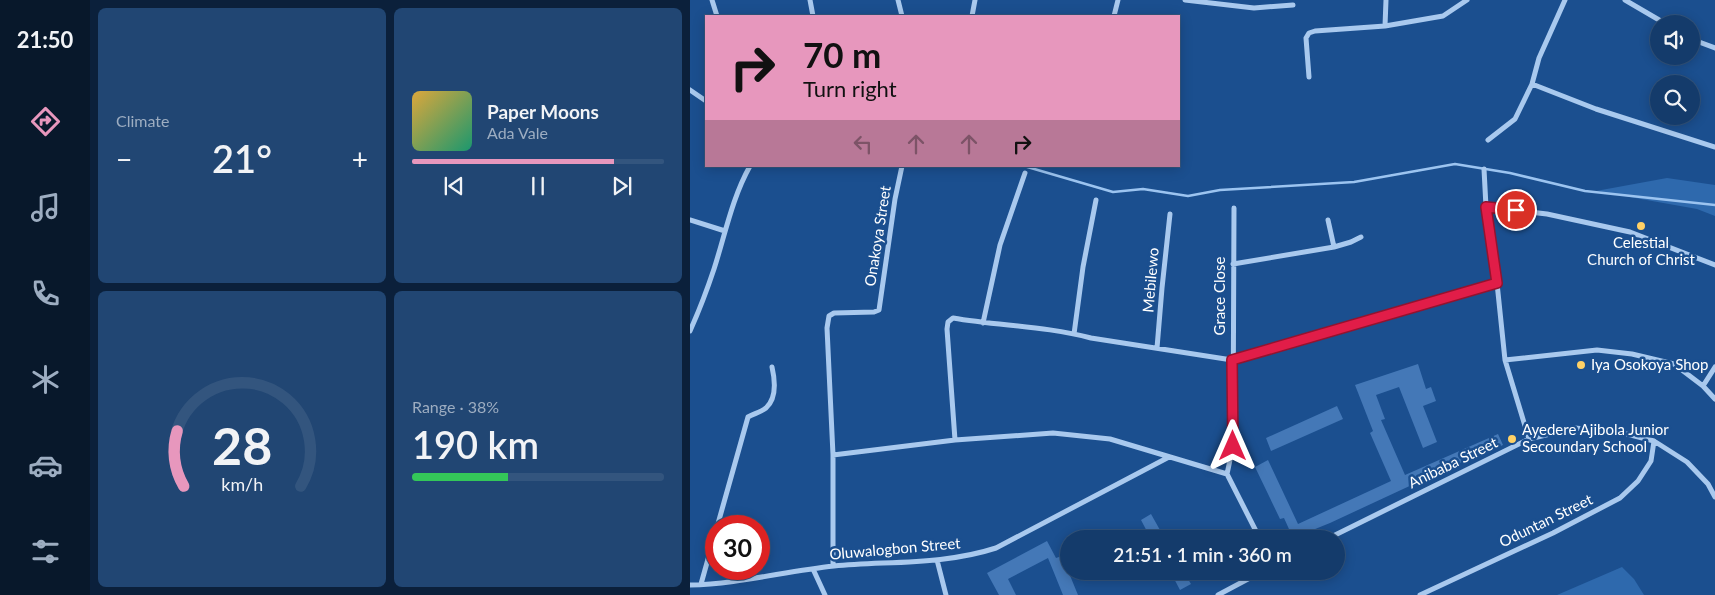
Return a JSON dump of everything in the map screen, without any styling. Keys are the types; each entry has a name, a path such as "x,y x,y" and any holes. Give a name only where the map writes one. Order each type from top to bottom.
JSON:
{"street":[{"path":"712,0 717,15"},
{"path":"810,0 813,15"},
{"path":"898,0 902,15"},
{"path":"972,15 975,0"},
{"path":"1114,15 1118,0"},
{"path":"1185,0 1254,8 1293,5"},
{"path":"1385,26 1386,0"},
{"path":"1309,77 1306,38 1315,31 1385,26 1443,16 1467,0"},
{"path":"1488,140 1515,119 1532,84 1539,58 1565,0"},
{"path":"1625,0 1651,15"},
{"path":"1700,42 1715,48"},
{"path":"1532,84 1596,109 1715,147"},
{"path":"690,90 705,99"},
{"path":"690,331 704,296 740,186 750,167"},
{"name":"Onakoya Street","path":"833,455 827,328 829,316 834,313 874,312 879,310 895,199 902,167"},
{"path":"1484,169 1486,207 1497,283 1505,360 1529,439"},
{"path":"983,323 1000,245 1026,173"},
{"path":"1074,334 1083,267 1096,200"},
{"path":"1486,207 1547,214 1630,232 1715,265"},
{"name":"Grace Close","path":"1226,474 1233,446 1234,208"},
{"name":"Mebilewo","path":"1157,348 1170,214"},
{"path":"690,220 725,231"},
{"path":"1328,220 1334,247"},
{"path":"1234,264 1334,247 1361,237"},
{"path":"955,440 946,329 948,322 953,318 1074,334 1232,360 1497,283"},
{"path":"1505,360 1597,350 1632,354 1674,364 1704,386 1715,399"},
{"path":"701,584 748,417 766,408 773,397 775,380 772,367"},
{"path":"1704,386 1715,367"},
{"name":"Anibaba Street","path":"1345,530 1529,439 1575,428 1624,434 1654,441 1687,462 1708,484 1715,497"},
{"path":"834,566 833,455 955,440 1053,432 1110,439 1226,474 1255,530"},
{"name":"Oduntan Street","path":"1420,595 1553,533 1620,498 1638,481 1651,461 1654,441"},
{"name":"Oluwalogbon Street","path":"690,584 834,566 937,560 966,556 996,548 1169,457"},
{"path":"937,560 946,595"},
{"path":"813,569 825,595"},
{"path":"1218,595 1246,580"}],"shaded area":[{"path":"1667,178 1715,185 1715,216 1697,209 1596,191"},
{"path":"1622,567 1634,579 1644,595 1557,595"}],"building":[{"path":"1418,364 1426,389 1431,387 1436,401 1423,406 1437,442 1423,448 1399,387 1376,395 1385,419 1381,420 1405,475 1498,434 1503,445 1313,530 1289,530 1284,518 1280,519 1255,467 1268,460 1298,524 1391,481 1370,433 1373,431 1355,385"},
{"path":"1337,406 1343,419 1271,451 1266,438"},
{"path":"1151,514 1160,530 1146,530 1141,520"},
{"path":"1047,541 1056,558 1060,557 1060,580 1072,580 1078,595 1063,595 1048,558 1008,579 1016,595 999,595 987,573"},
{"path":"1175,580 1189,580 1191,584 1180,590"}],"waterway":[{"path":"1027,167 1113,192 1143,189 1188,196 1220,190 1354,182 1455,164 1510,173 1585,191 1715,205"}],"place":[{"name":"Celestial Church of Christ","path":"1641,226"},
{"name":"Iya Osokoya Shop","path":"1581,365"},
{"name":"Ayedere Ajibola Junior Secoundary School","path":"1512,439"}],"route":[{"path":"1233,446 1232,360 1497,283 1486,207 1516,210"}]}
